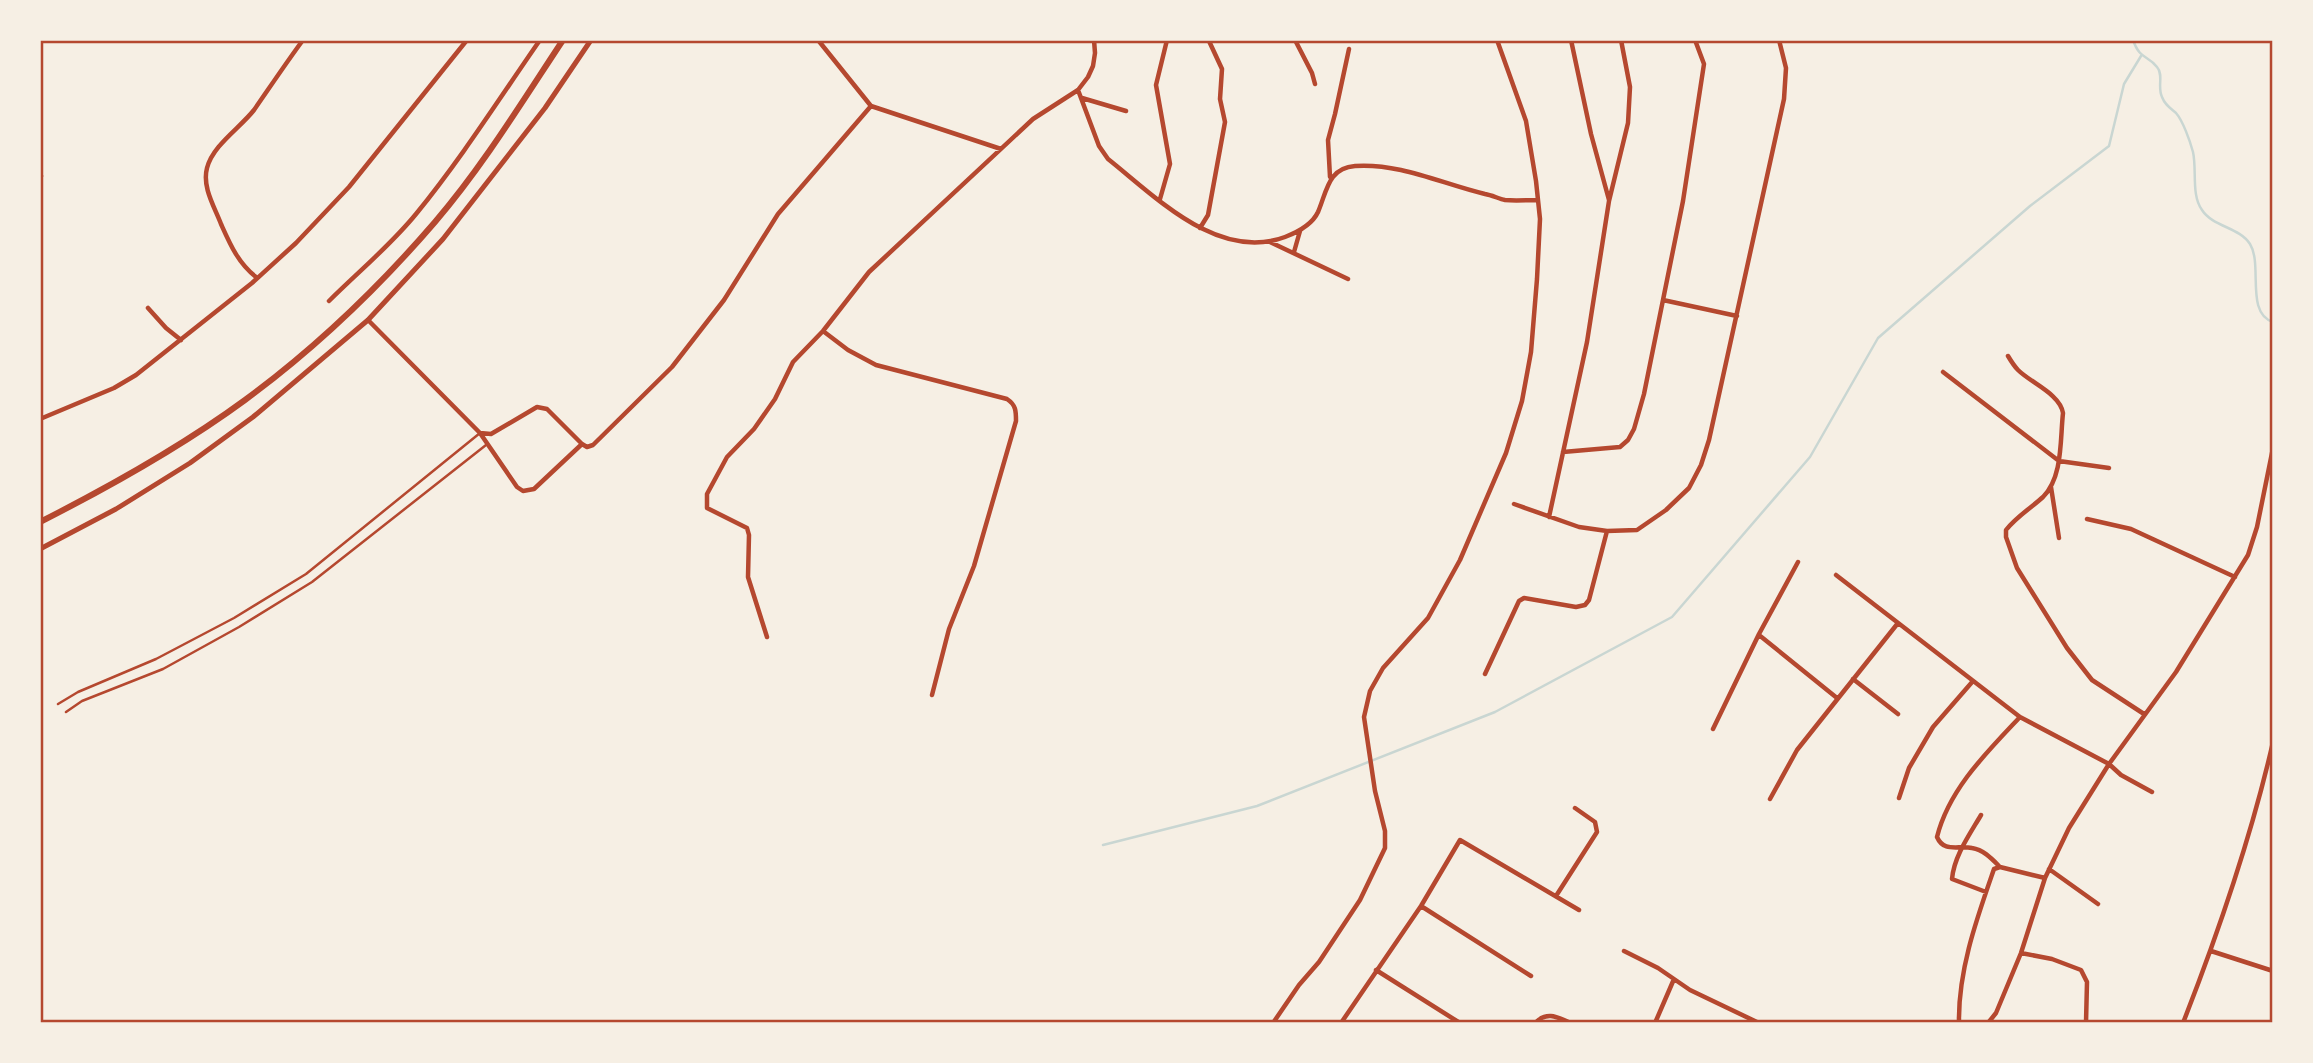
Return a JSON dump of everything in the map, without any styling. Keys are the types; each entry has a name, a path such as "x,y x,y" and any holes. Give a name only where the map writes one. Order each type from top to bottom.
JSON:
{"main road":[{"path":"40,522 104,489 178,445 245,400 304,352 387,274 435,222 496,140 563,40"}],"street":[{"path":"256,277 246,269 230,243 208,191 205,180 207,166 213,155 252,112 303,40"},
{"path":"40,419 114,388 136,375 252,283 349,187 467,40"},
{"path":"329,301 387,247 415,215 476,135 540,40"},
{"path":"40,548 116,509 190,463 253,417 368,320 443,239 545,108 590,40"},
{"path":"818,40 871,106 1001,149"},
{"path":"767,637 748,577 747,528 707,509 706,494 727,457 754,429 775,399 793,362 822,331 869,272 1038,115 1078,90 1093,66 1094,40"},
{"path":"1160,199 1170,164 1156,85 1167,40"},
{"path":"1295,40 1315,84"},
{"path":"1273,1023 1299,985 1319,962 1360,900 1385,848 1385,831 1375,791 1364,717 1370,691 1383,668 1428,618 1460,560 1506,453 1522,401 1531,352 1540,219 1526,121 1497,40"},
{"path":"1571,40 1591,134 1609,201"},
{"path":"1549,517 1587,342 1609,201 1629,113 1628,71 1621,40"},
{"path":"1563,452 1620,447 1634,429 1644,394 1683,201 1704,64 1695,40"},
{"path":"1514,504 1579,527 1608,531 1637,530 1666,510 1689,488 1701,465 1709,440 1784,99 1786,68 1779,40"},
{"path":"1200,228 1209,215 1225,122 1220,99 1222,69 1209,41"},
{"path":"1270,242 1300,230 1317,215 1330,178 1328,140 1349,49"},
{"path":"1078,90 1103,153 1108,159 1200,228 1221,238 1270,242 1348,279"},
{"path":"1081,98 1126,111"},
{"path":"480,433 491,434 537,407 542,407 582,444 587,447 593,445 672,367 724,300 783,207 871,106"},
{"path":"1330,178 1346,167 1397,169 1424,174 1504,200 1538,200"},
{"path":"1294,252 1300,230"},
{"path":"1663,300 1737,316"},
{"path":"148,308 181,340"},
{"path":"368,320 480,433 517,487 523,491 529,491 582,444"},
{"path":"822,331 848,350 876,365 1007,399 1016,409 1016,421 974,566 949,629 932,695"},
{"path":"2008,356 2019,371 2062,408 2059,461 2051,486 2045,495 2006,530 2017,568 2067,648 2092,680 2144,714"},
{"path":"1943,372 2059,461 2109,468"},
{"path":"488,444 491,434"},
{"path":"1988,1023 1996,1013 2021,953 2045,878 2069,828 2109,764 2176,672 2248,555 2257,527 2273,448"},
{"path":"2051,486 2059,538"},
{"path":"2087,519 2131,529 2235,577"},
{"path":"1485,674 1519,601 1533,598 1576,607 1585,605 1589,600 1608,531"},
{"path":"1713,729 1798,562"},
{"path":"1836,575 2020,717 2109,764 2121,775 2152,792"},
{"path":"1770,799 1797,750 1898,623"},
{"path":"1759,634 1837,698"},
{"path":"1853,678 1898,714"},
{"path":"1899,798 1909,768 1933,727 1973,681"},
{"path":"2020,717 1983,756 1960,787 1937,837 1942,845 1949,848 1981,850 2000,867 2045,878"},
{"path":"2183,1023 2211,951 2261,793 2273,742"},
{"path":"1556,896 1597,832 1595,822 1576,808"},
{"path":"1981,815 1962,847 1952,879 1986,892"},
{"path":"1341,1023 1421,906 1460,841 1579,910"},
{"path":"1959,1023 1960,996 1973,930 1994,869 2000,867"},
{"path":"2049,869 2098,904"},
{"path":"1421,906 1531,976"},
{"path":"1624,951 1707,998 1759,1023"},
{"path":"2211,951 2273,971"},
{"path":"2021,953 2052,958 2081,970 2087,982 2086,1023"},
{"path":"1376,970 1460,1023"},
{"path":"1655,1023 1674,979"},
{"path":"1535,1023 1542,1016 1548,1015 1571,1023"}],"lane":[{"path":"58,704 78,692 156,660 234,618 306,574 480,433"},
{"path":"66,712 82,701 163,669 312,582 488,444"}],"waterway":[{"path":"2133,40 2138,51 2159,70 2163,100 2179,117 2186,131 2193,152 2195,190 2202,210 2250,244 2254,253 2259,309 2273,322"},
{"path":"1103,845 1257,806 1495,712 1672,617 1810,457 1878,338 2030,206 2109,146 2124,84 2141,56"}]}
